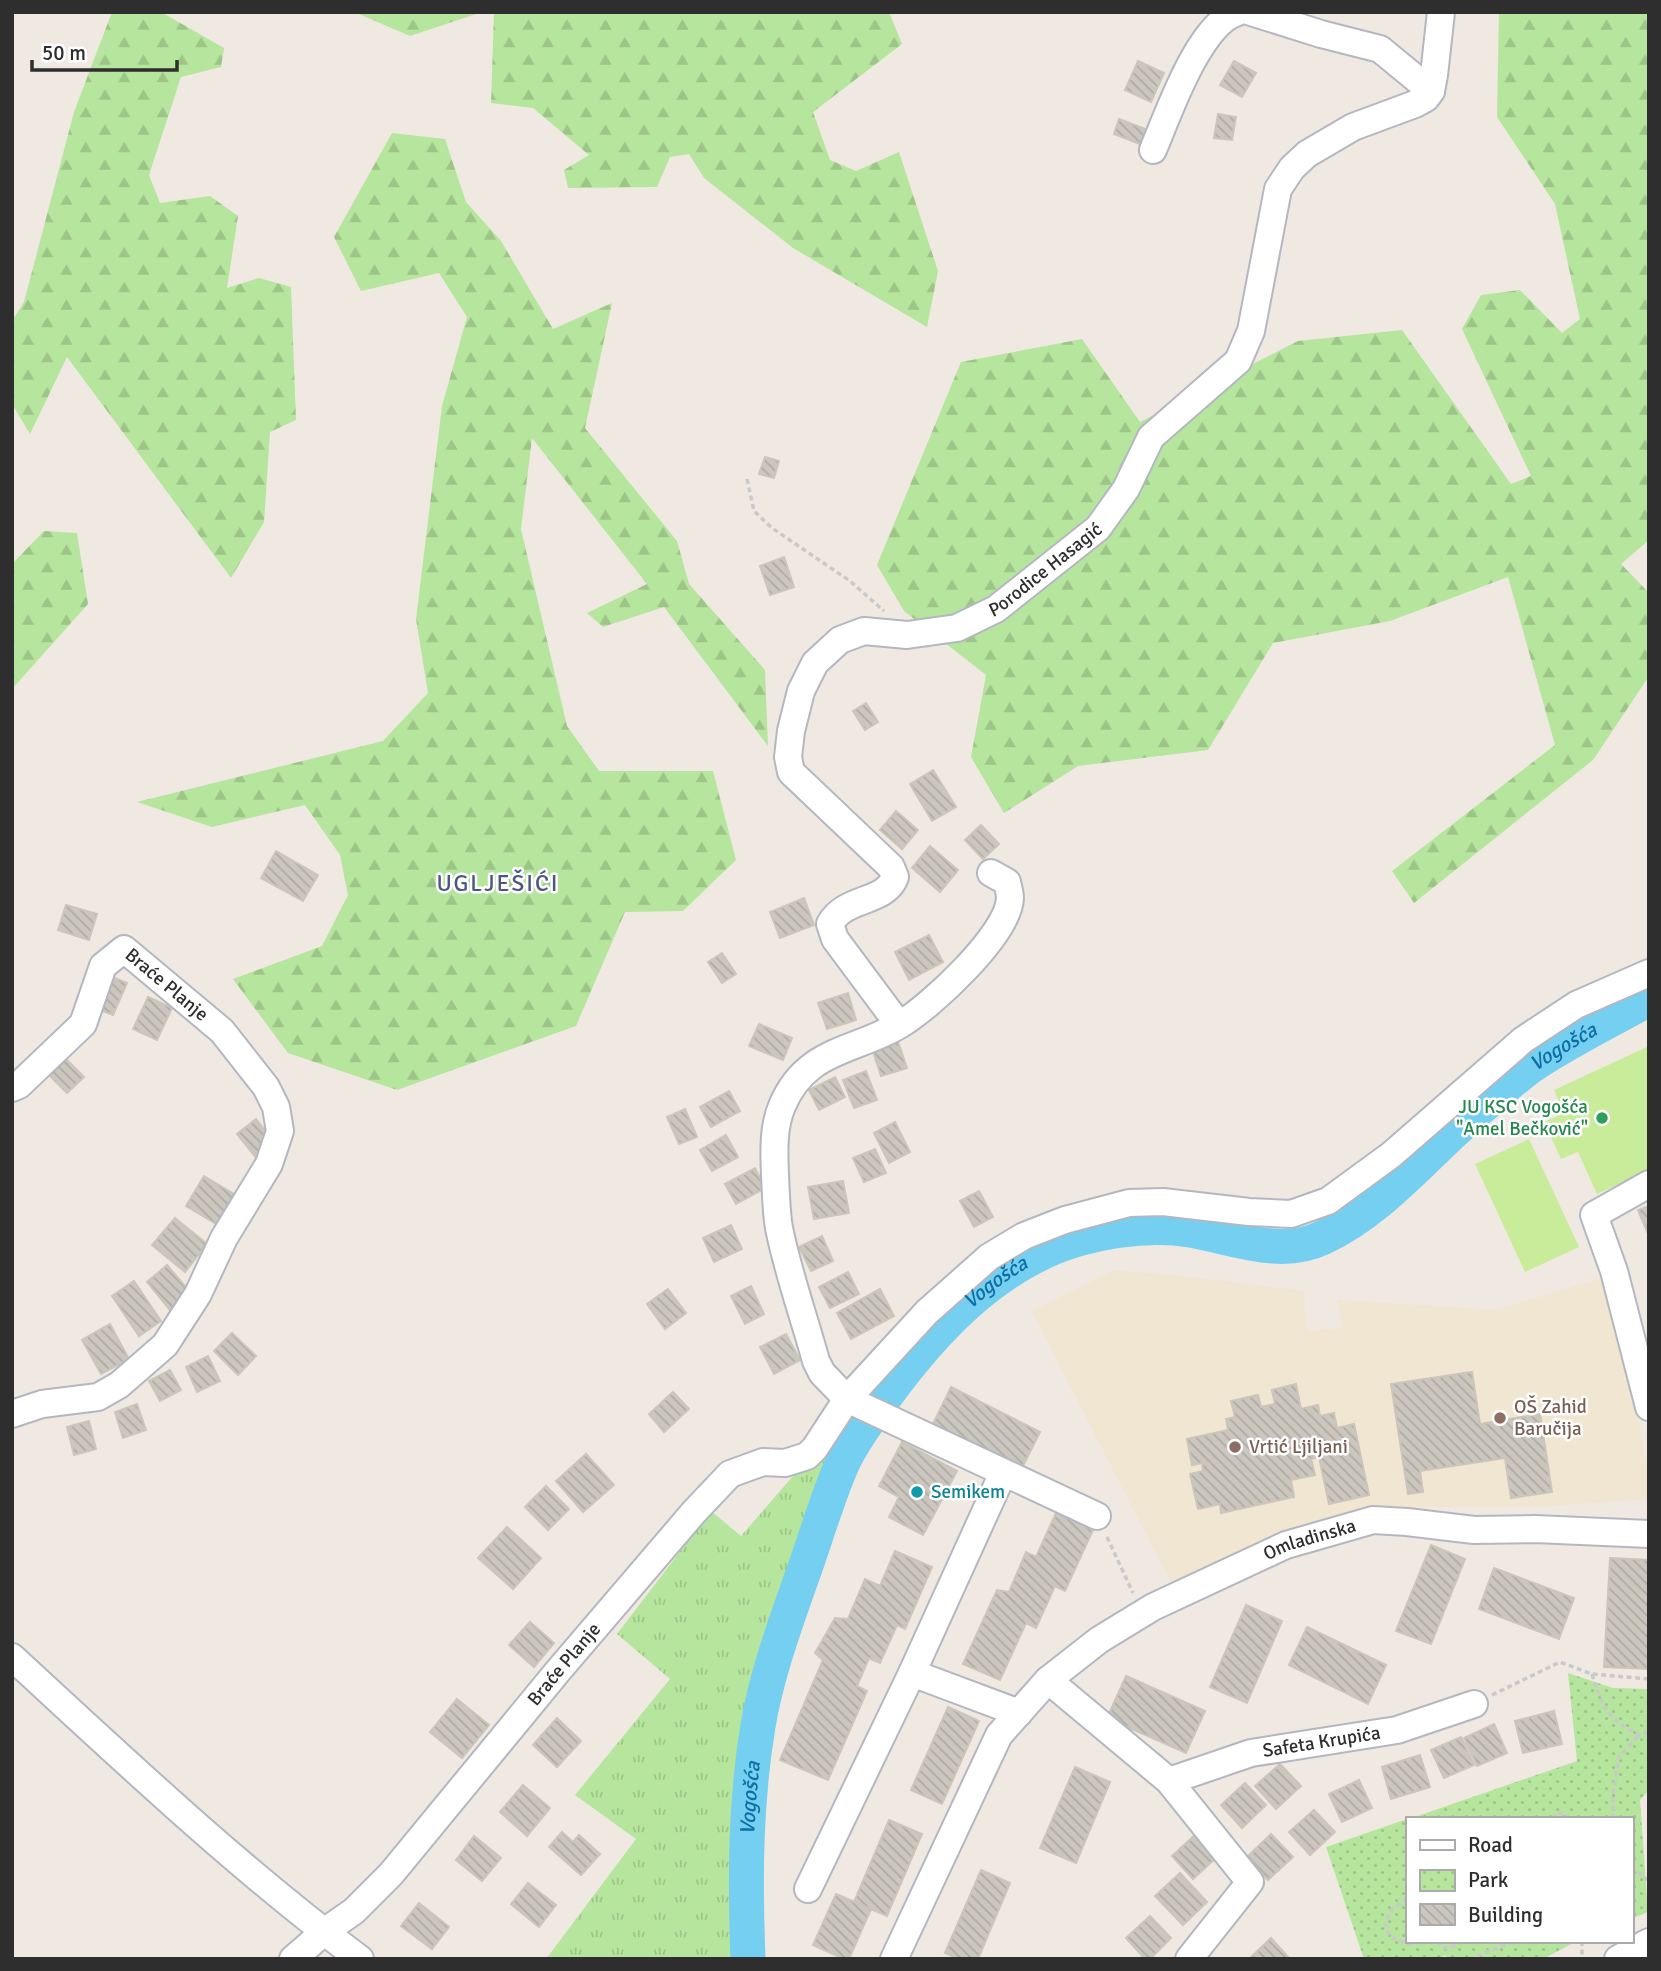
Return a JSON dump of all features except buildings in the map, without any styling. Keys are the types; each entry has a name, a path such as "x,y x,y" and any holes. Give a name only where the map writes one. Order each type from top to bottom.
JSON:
{"street":[{"path":"1153,150 1190,64 1208,36 1231,14 1237,12"},
{"path":"1251,12 1380,49 1431,91"},
{"path":"1431,91 1441,12"},
{"name":"Porodice Hasagić","path":"899,1025 835,939 830,924 836,913 886,891 895,877 891,867 791,772 788,757 791,731 801,691 815,663 840,640 864,631 907,635 957,628 996,609 1098,528 1126,489 1151,436 1238,361 1251,331 1278,189 1292,168 1307,154 1353,127 1415,104 1426,98 1431,91"},
{"path":"991,873 1007,882 1010,898 1000,927 948,987 899,1025 823,1057 803,1073 782,1105 774,1154 778,1226 816,1361 822,1373 854,1402 1097,1516"},
{"name":"Braće Planje","path":"12,1088 19,1085 83,1024 103,965 124,949 222,1031 266,1087 276,1107 280,1131 269,1164 225,1238 198,1294 165,1345 119,1385 98,1397 42,1404 12,1414"},
{"name":"Braće Planje","path":"293,1959 354,1911 391,1874 558,1671 694,1512 730,1474 763,1462 785,1462 807,1456 927,1312 989,1257 1024,1236 1065,1220 1129,1203 1163,1202 1250,1212 1291,1213 1328,1201 1391,1155 1523,1040 1576,1005 1649,973"},
{"path":"1649,1184 1594,1215 1614,1271 1649,1407"},
{"path":"808,1889 912,1673 1003,1473"},
{"name":"Omladinska","path":"894,1959 999,1735 1048,1680 1099,1640 1153,1607 1286,1545 1373,1520 1474,1530 1535,1529 1649,1534"},
{"path":"12,1657 269,1888 360,1959"},
{"path":"912,1673 1019,1713"},
{"path":"1048,1680 1170,1781 1250,1882 1189,1959"},
{"name":"Safeta Krupića","path":"1170,1781 1251,1753 1397,1730 1474,1704"},
{"path":"1618,1959 1649,1942"}],"path":[{"path":"747,479 754,511 772,528 860,589 907,635"},
{"path":"1097,1516 1143,1614"},
{"path":"1474,1704 1560,1662 1592,1674 1649,1679"},
{"path":"1592,1674 1602,1706 1623,1726 1639,1735"},
{"path":"1613,1817 1613,1794 1619,1757 1639,1735 1649,1732"},
{"path":"1633,1869 1649,1881"},
{"path":"1406,1899 1391,1910 1385,1924 1390,1937 1406,1943"},
{"path":"1439,1943 1447,1949 1460,1943"},
{"path":"1469,1959 1510,1943"}],"shaded area":[{"path":"1114,1270 1304,1291 1307,1331 1342,1328 1337,1300 1495,1310 1606,1277 1627,1358 1649,1478 1649,1499 1534,1507 1380,1507 1258,1542 1171,1583 1032,1311"}],"green space":[{"path":"112,12 161,12 224,48 221,67 181,77 149,175 160,203 210,196 238,216 227,288 259,278 291,287 296,420 270,432 264,522 231,578 67,357 30,434 12,404 12,321 24,302 74,112"},
{"path":"354,12 482,12 410,36"},
{"path":"494,12 889,12 902,44 813,112 830,160 856,171 899,152 938,271 927,327 793,248 704,178 689,154 670,157 657,187 568,188 564,170 589,155 533,108 491,103"},
{"path":"1499,12 1649,12 1649,540 1621,564 1649,593 1649,676 1593,760 1414,903 1392,871 1555,745 1508,577 1390,621 1273,643 1208,750 1078,766 1004,813 971,757 986,675 904,611 877,565 961,362 1082,339 1140,422 1298,341 1402,330 1511,484 1531,476 1462,329 1481,295 1520,290 1562,333 1580,319 1555,204 1497,117"},
{"path":"392,133 445,139 466,202 501,241 553,329 612,303 585,428 677,541 689,584 765,670 768,746 664,607 603,627 587,613 647,584 532,438 521,529 567,726 599,771 713,771 736,860 683,911 625,912 576,1026 397,1090 288,1053 233,979 322,946 348,895 340,855 305,805 212,827 137,802 383,741 428,693 416,619 442,406 467,317 439,273 361,291 334,237"},
{"path":"44,531 77,533 88,604 12,689 12,564"},
{"name":"JU KSC Vogošća \"Amel Bečković\"","path":"1649,1046 1649,1170 1597,1194 1578,1152 1561,1159 1544,1122 1564,1113 1554,1090"},
{"path":"1529,1139 1579,1247 1525,1272 1475,1164"},
{"path":"1024,1236 1035,1257 969,1303 933,1338 882,1401 856,1439 832,1492 792,1606 754,1747 746,1824 748,1959 546,1959 636,1839 575,1795 670,1679 617,1634 711,1511 741,1536 794,1475 847,1399"},
{"path":"1568,1673 1613,1688 1649,1689 1649,1790 1640,1800 1648,1912 1633,1918 1633,1817 1415,1817 1577,1761"},
{"path":"1406,1819 1406,1943 1573,1943 1543,1959 1447,1959 1445,1955 1439,1959 1364,1959 1326,1847"}],"waterway":[{"name":"Vogošća","path":"748,1959 748,1813 761,1708 776,1653 843,1462 867,1421 923,1348 968,1302 993,1282 1048,1250 1092,1235 1133,1228 1161,1227 1273,1246 1306,1244 1322,1238 1344,1226 1385,1196 1460,1126 1531,1066 1649,999"}],"place":[{"name":"JU KSC Vogošća \"Amel Bečković\"","path":"1602,1118"},
{"name":"OŠ Zahid Baručija","path":"1500,1418"},
{"name":"Vrtić Ljiljani","path":"1235,1447"},
{"name":"Semikem","path":"917,1492"}],"district":[{"name":"UGLJEŠIĆI","path":"498,883"}]}
